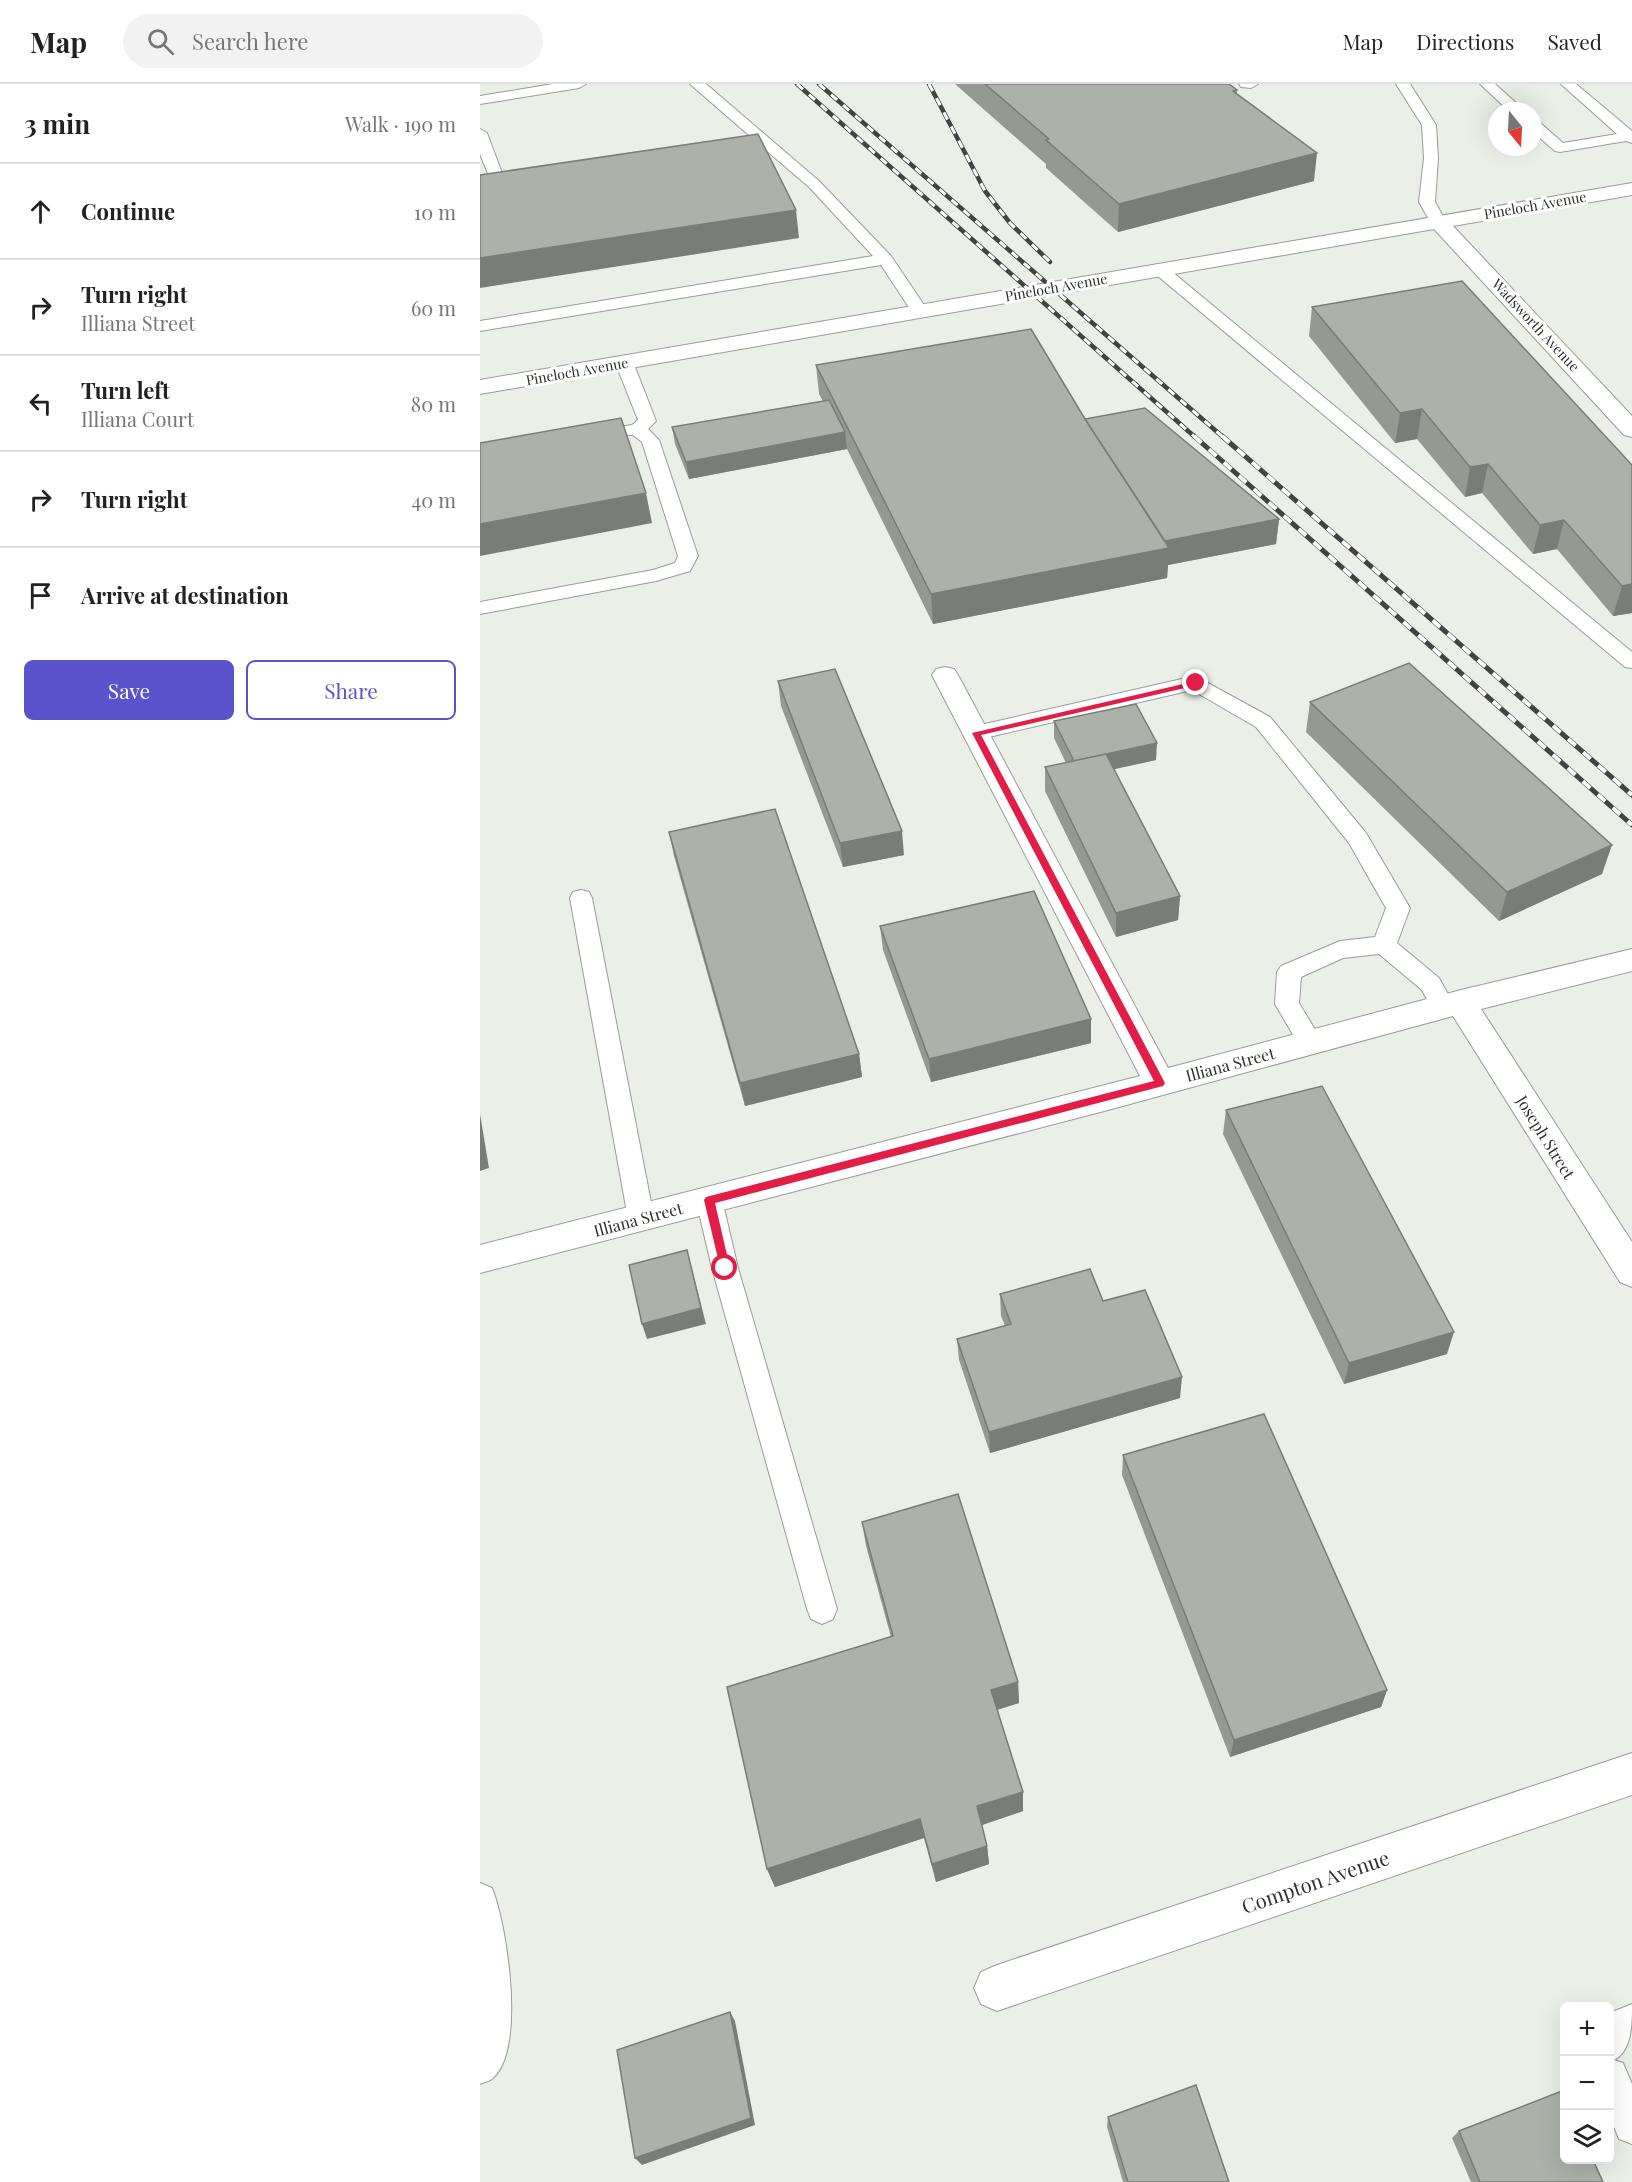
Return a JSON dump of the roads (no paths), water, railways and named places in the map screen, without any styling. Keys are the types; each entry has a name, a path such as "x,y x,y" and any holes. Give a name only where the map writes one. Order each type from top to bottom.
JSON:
{"street":[{"name":"Pineloch Avenue","path":"480,387 1632,189"},
{"name":"Wadsworth Avenue","path":"1438,222 1632,430"},
{"path":"945,675 1160,1083"},
{"name":"Illiana Street","path":"480,1259 1632,960"},
{"name":"Joseph Street","path":"1452,1005 1632,1272"},
{"name":"Compton Avenue","path":"997,1988 1632,1774"}],"lane":[{"path":"480,100 579,84"},
{"path":"697,84 814,184 885,259 920,311"},
{"path":"1246,84 1251,84"},
{"path":"1403,84 1428,125 1431,158 1427,201 1438,222"},
{"path":"1487,84 1508,102"},
{"path":"1568,84 1631,137"},
{"path":"1542,132 1560,148 1631,137"},
{"path":"480,133 496,178 542,171"},
{"path":"716,147 763,140"},
{"path":"480,326 885,259"},
{"path":"1159,269 1632,662"},
{"path":"604,435 637,429 647,421 624,362"},
{"path":"480,608 656,575 682,567 687,556 650,440 637,429"},
{"path":"976,733 1196,683 1263,722 1358,838 1398,908 1384,945"},
{"path":"581,898 641,1218"},
{"path":"1311,1042 1287,1004 1288,972 1340,950 1384,945 1431,984 1452,1005"},
{"path":"709,1200 725,1268 822,1609"},
{"path":"480,1900 495,1997 495,2028 486,2060 480,2066"},
{"path":"1614,2036 1619,2027 1632,2022"},
{"path":"1614,2085 1632,2126"}],"railway":[{"path":"797,84 1196,438"},
{"path":"819,84 1224,438"},
{"path":"929,84 985,191 1010,223 1050,262"},
{"path":"1194,436 1632,825"},
{"path":"1222,436 1632,795"}]}
